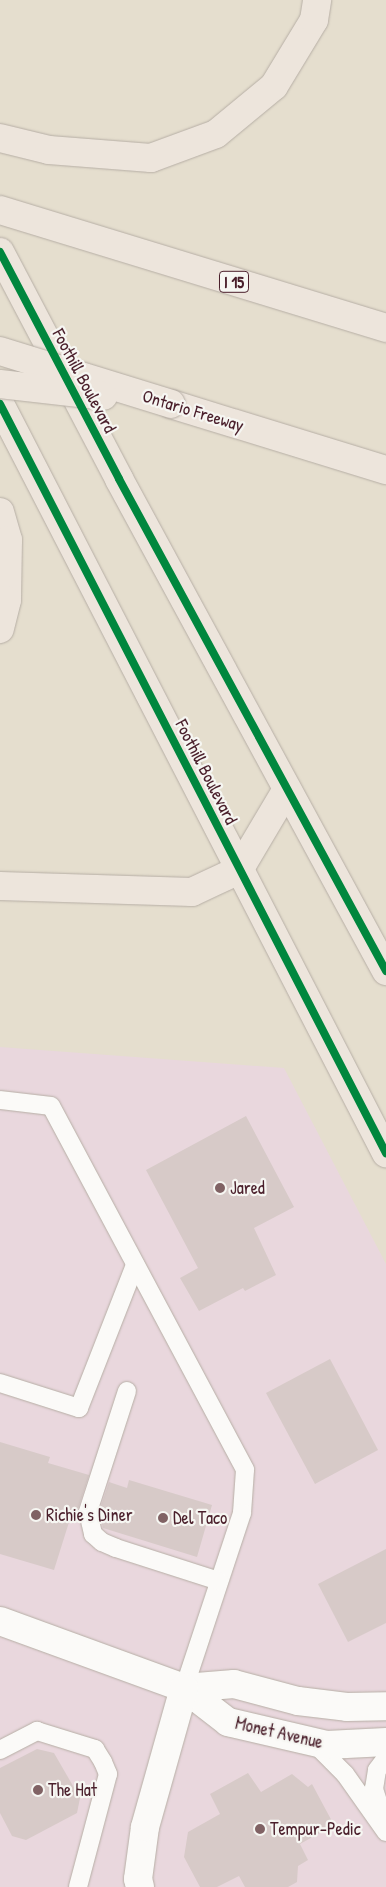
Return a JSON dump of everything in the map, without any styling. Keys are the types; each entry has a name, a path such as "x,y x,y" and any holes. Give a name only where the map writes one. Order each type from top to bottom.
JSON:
{"main road":[{"path":"0,138 49,150 150,158 216,134 274,86 314,20 317,0"},
{"name":"I 15","path":"0,210 386,328"},
{"name":"Foothill Boulevard","path":"0,252 119,479 386,971"},
{"name":"Ontario Freeway","path":"0,351 386,470"},
{"path":"0,384 172,404"},
{"name":"Foothill Boulevard","path":"0,404 386,1153"},
{"path":"0,512 8,540 7,600 0,629"},
{"path":"0,886 192,892 239,870 286,789"}],"street":[{"name":"Monet Avenue","path":"0,1621 184,1688 228,1722 327,1746 386,1742"},
{"name":"Monet Avenue","path":"184,1688 234,1684 298,1701 347,1708 386,1706"},
{"path":"140,1887 138,1879 145,1827 184,1688"}],"lane":[{"path":"0,1100 51,1106 245,1470 242,1513 184,1688"},
{"path":"0,1383 79,1408 135,1265"},
{"path":"127,1391 88,1512 93,1534 102,1542 116,1548 219,1581"},
{"path":"0,1750 36,1730 95,1749 99,1755 108,1774 78,1887"},
{"path":"313,1742 345,1774 386,1832"},
{"path":"386,1758 377,1770 374,1789 386,1824"}],"shaded area":[{"path":"0,1047 284,1068 386,1264 386,1887 0,1887"}],"building":[{"name":"Jared","path":"246,1116 294,1207 254,1228 276,1275 245,1291 243,1288 199,1311 180,1278 198,1268 146,1170"},
{"path":"330,1359 378,1450 315,1484 266,1393"},
{"name":"Richie's Diner","path":"0,1442 50,1457 48,1463 89,1475 78,1509 79,1521 70,1519 54,1570 0,1554"},
{"name":"Del Taco","path":"129,1480 212,1505 197,1557 103,1528 99,1512 109,1482 127,1488"},
{"path":"386,1549 386,1623 348,1642 318,1584"},
{"name":"The Hat","path":"37,1749 54,1753 80,1798 77,1813 26,1840 12,1836 0,1813 0,1768"},
{"name":"Tempur-Pedic","path":"248,1773 261,1792 292,1774 308,1787 312,1784 334,1825 300,1844 308,1860 298,1866 297,1882 288,1887 245,1887 239,1876 217,1887 200,1887 184,1857 188,1832 220,1814 210,1794"}],"cycle path":[{"path":"0,252 119,479 386,971"},
{"path":"0,404 386,1153"}],"place":[{"name":"Jared","path":"220,1188"},
{"name":"Richie's Diner","path":"36,1515"},
{"name":"Del Taco","path":"163,1518"},
{"name":"The Hat","path":"38,1790"},
{"name":"Tempur-Pedic","path":"260,1829"}]}
